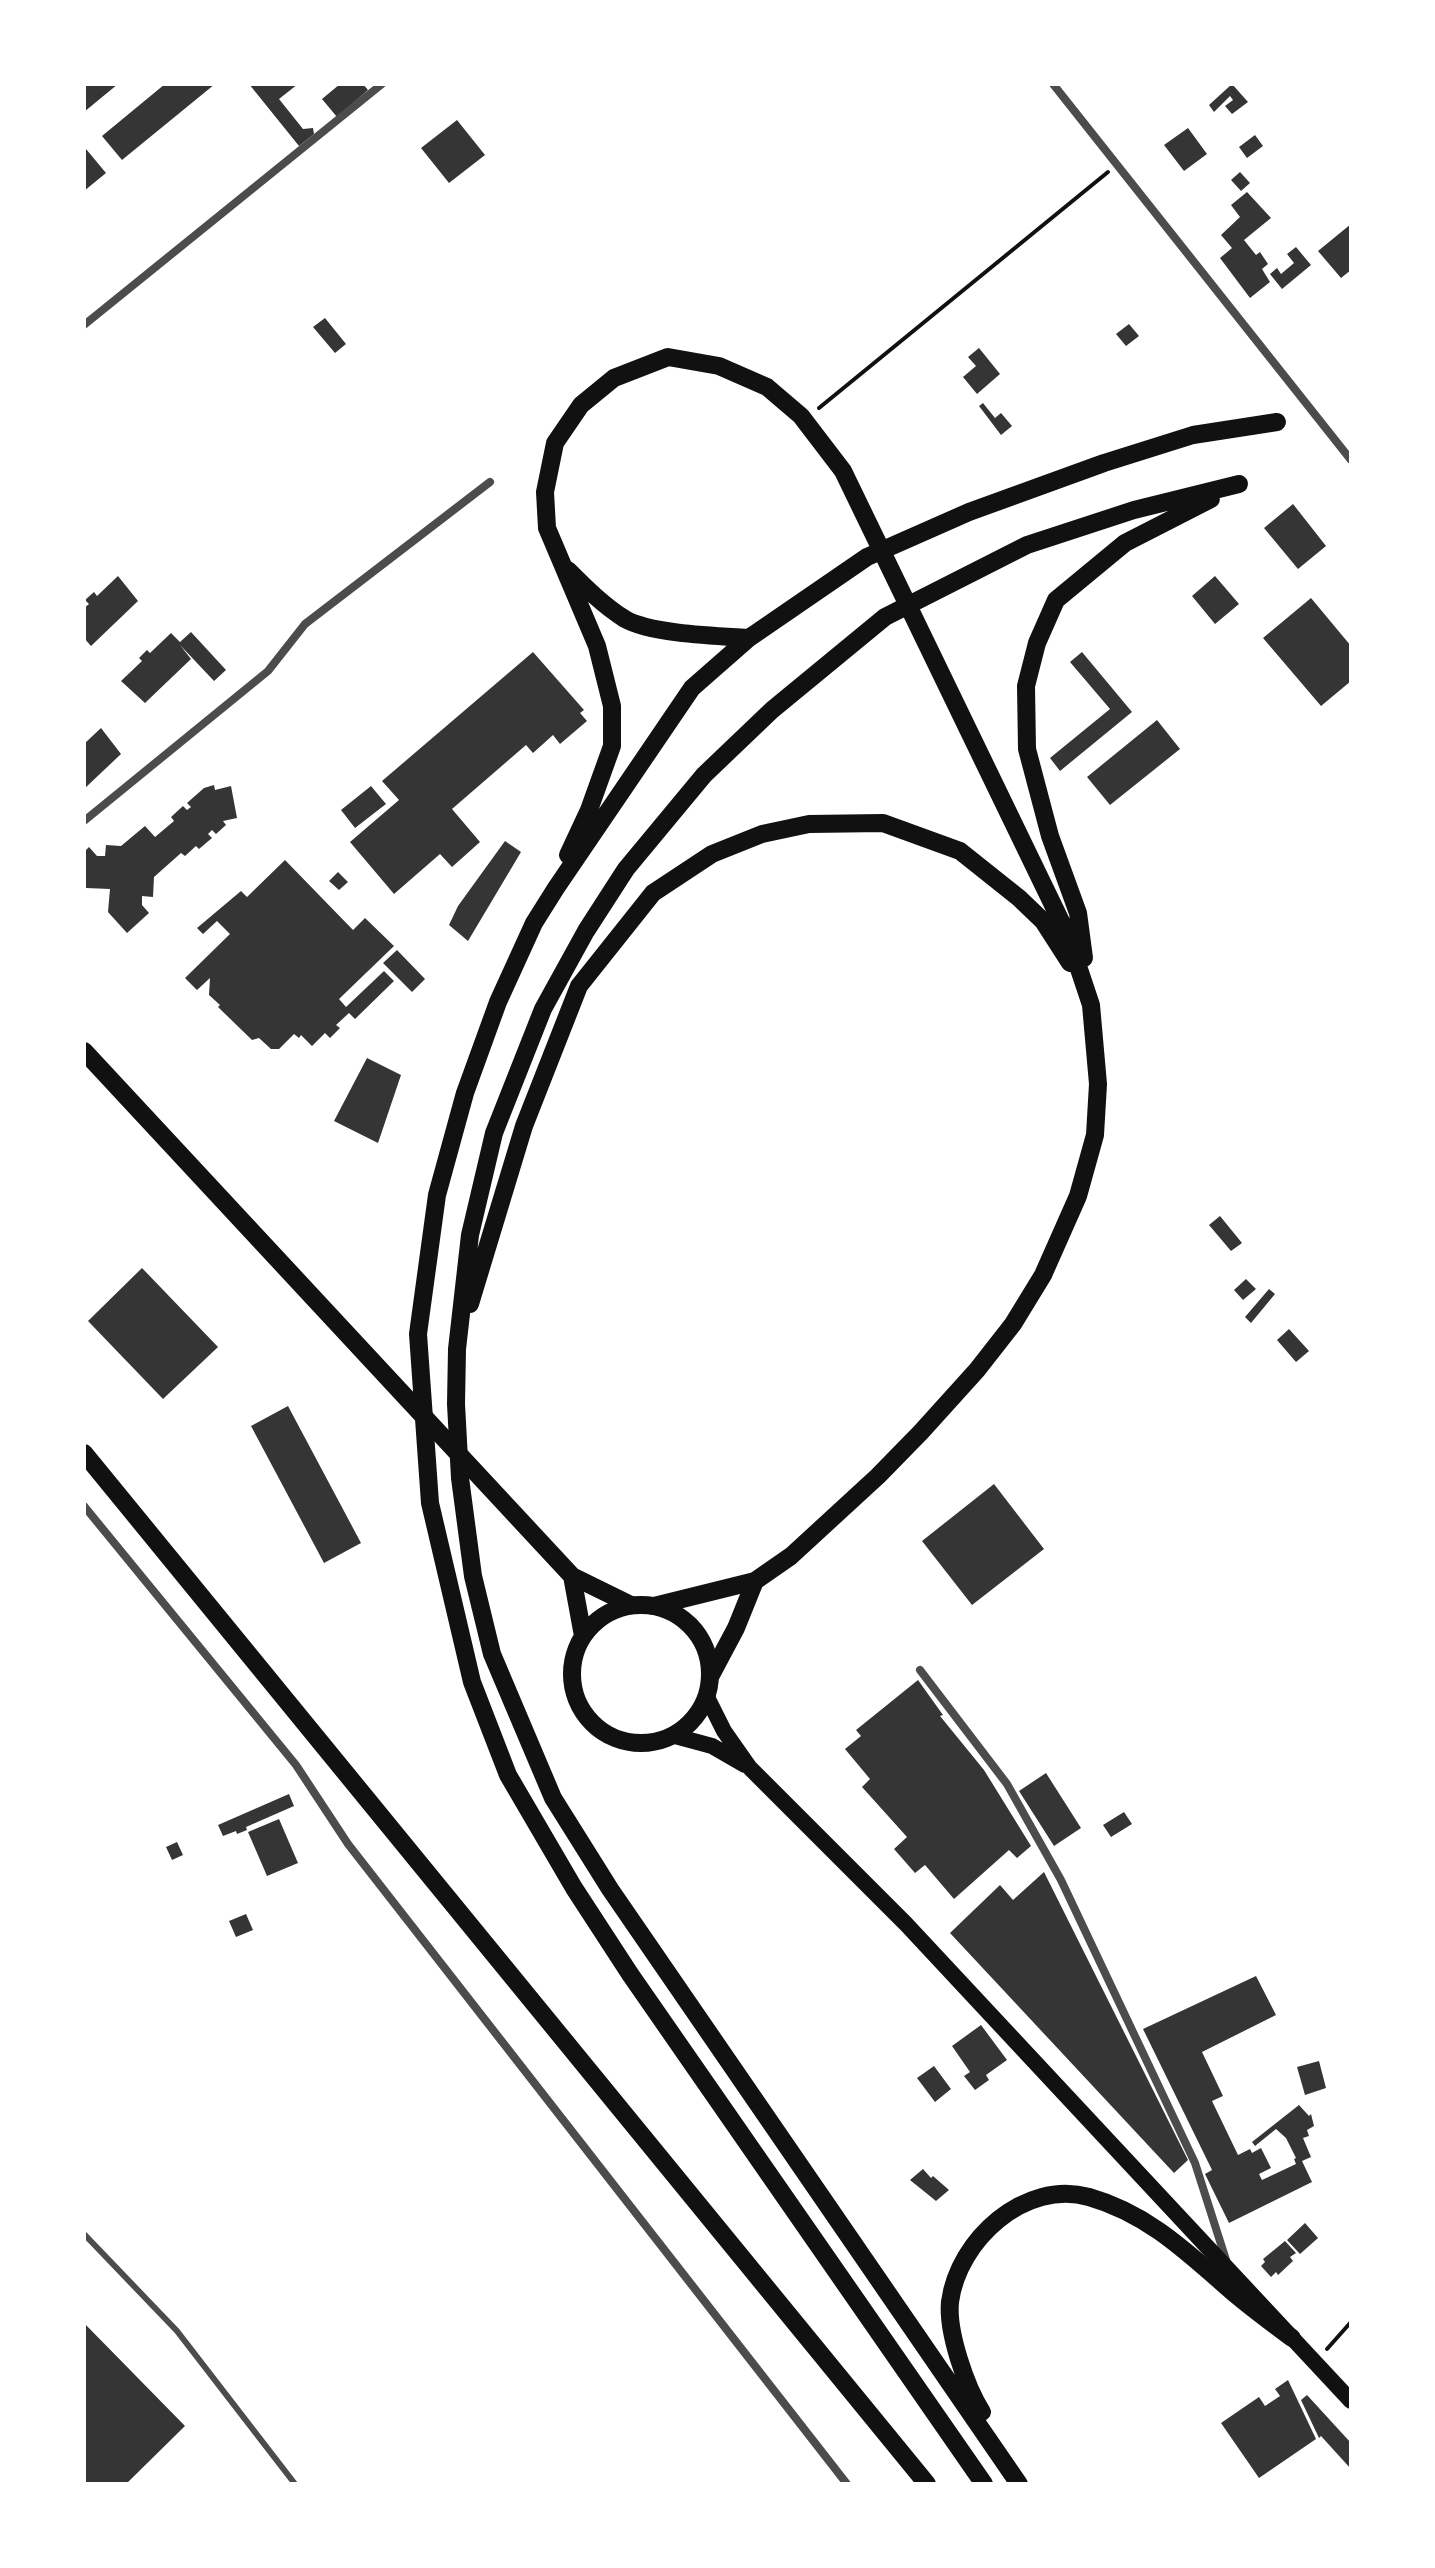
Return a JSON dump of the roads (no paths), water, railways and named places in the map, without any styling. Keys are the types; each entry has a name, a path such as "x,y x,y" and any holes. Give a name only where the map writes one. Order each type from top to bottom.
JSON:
{"main road":[{"path":"556,888 612,746 612,706 597,646 547,528 545,492 555,443 581,405 614,378 668,357 719,366 767,387 801,416 843,471 1068,936 1091,1005 1098,1084 1095,1135 1078,1196 1043,1275 995,1347 878,1476 791,1556 755,1581 654,1606 631,1605 604,1615 583,1636 574,1657 572,1680 577,1702 590,1721 608,1735 630,1743 653,1743 675,1736 694,1720 707,1697 711,1675 736,1628 755,1581"},
{"path":"984,2484 639,1987 574,1888 508,1775 472,1682 430,1503 418,1334 437,1195 465,1093 498,1002 534,923 692,688 749,638 867,557 969,512 1104,463 1193,435 1277,422"},
{"path":"1021,2484 610,1889 553,1798 492,1654 473,1576 460,1478 457,1349 470,1235 494,1133 543,1009 586,931 626,869 704,775 772,710 885,617 1027,545 1134,510 1239,484 1125,543 1056,600 1037,643 1026,686 1027,749 1050,836 1078,913 1087,989"},
{"path":"561,563 594,596 628,621 678,633 749,638"},
{"path":"457,1349 524,1126 579,986 653,893 712,854 762,834 809,824 883,823 960,851 1019,898 1043,921 1087,989"},
{"path":"84,1051 572,1576 631,1605"},
{"path":"84,1453 927,2484"},
{"path":"572,1576 583,1636"},
{"path":"654,1606 677,1614 695,1630 707,1651 711,1675"},
{"path":"707,1697 724,1731 750,1768 906,1924 1351,2401"},
{"path":"675,1736 712,1746 750,1768"},
{"path":"1021,2484 1010,2455 974,2399 956,2352 950,2303 963,2262 982,2233 1011,2210 1045,2195 1086,2196 1132,2212 1176,2241 1237,2296 1292,2338"}],"street":[{"path":"84,325 382,84"},
{"path":"1053,84 1351,460"},
{"path":"84,821 268,671 305,624 490,482"},
{"path":"84,1506 296,1765 348,1844 847,2484"},
{"path":"920,1670 1007,1784 1061,1880 1195,2163 1229,2270"}],"lane":[{"path":"84,2234 177,2331 295,2484"}]}
